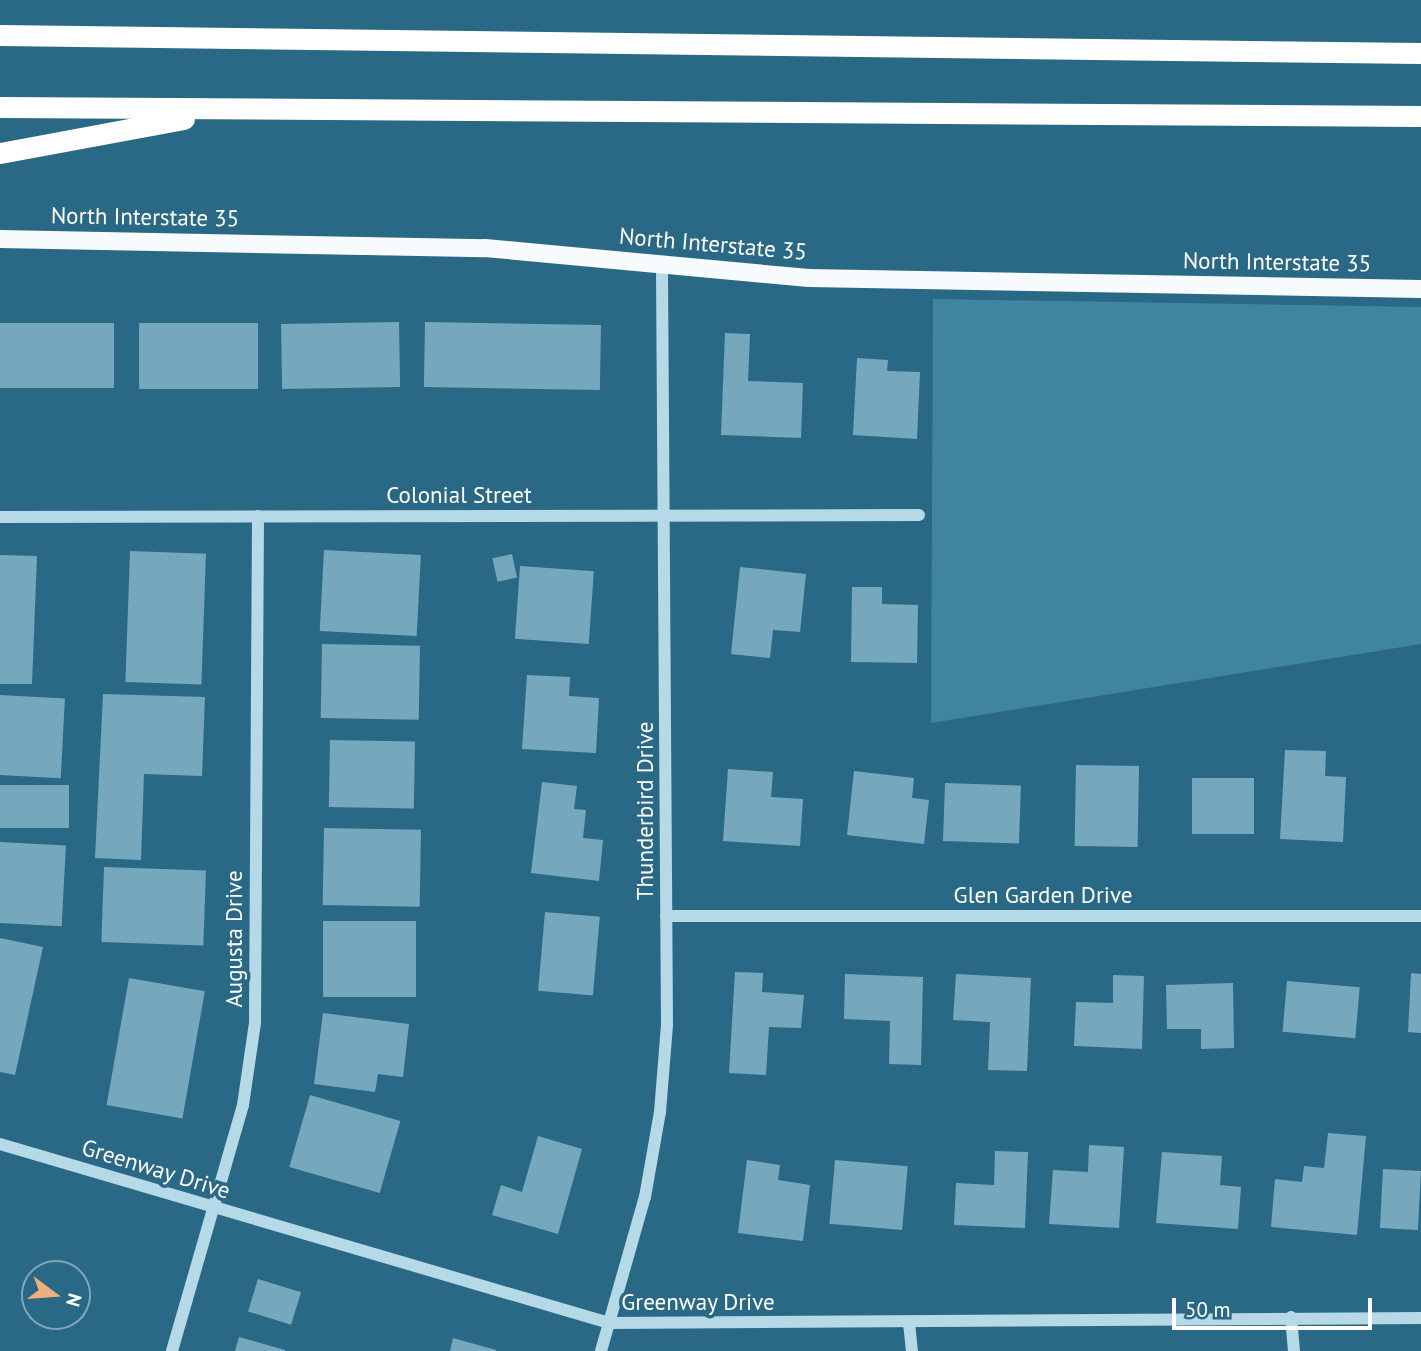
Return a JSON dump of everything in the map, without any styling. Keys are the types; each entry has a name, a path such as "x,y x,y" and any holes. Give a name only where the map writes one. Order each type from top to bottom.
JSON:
{"highway":[{"path":"0,35 1421,53"},
{"path":"0,107 1421,116"},
{"path":"0,153 243,109"}],"main road":[{"name":"North Interstate 35","path":"0,239 485,248 808,278 1421,289"}],"street":[{"name":"Thunderbird Drive","path":"601,1351 645,1197 660,1112 667,1025 662,263"},
{"name":"Colonial Street","path":"0,517 919,515"},
{"name":"Augusta Drive","path":"172,1351 243,1105 255,1023 258,516"},
{"name":"Glen Garden Drive","path":"666,916 1421,916"},
{"name":"Greenway Drive","path":"0,1144 213,1209 609,1322 909,1323 1291,1317 1421,1318"},
{"path":"1291,1317 1294,1351"},
{"path":"909,1323 912,1351"}],"shaded area":[{"path":"933,299 1421,307 1421,644 931,723"}],"building":[{"path":"399,322 400,387 282,389 281,324"},
{"path":"425,322 601,325 600,390 424,387"},
{"path":"0,323 114,323 114,388 0,388"},
{"path":"139,323 258,323 258,389 139,389"},
{"path":"725,333 750,334 748,381 803,383 801,438 721,435"},
{"path":"857,358 888,360 887,371 920,372 917,439 853,435"},
{"path":"324,550 421,555 417,636 320,631"},
{"path":"130,551 206,554 201,685 125,682"},
{"path":"512,554 517,577 497,582 492,558"},
{"path":"0,555 37,556 32,684 0,684"},
{"path":"520,566 594,571 589,644 515,639"},
{"path":"740,567 806,574 800,632 773,630 770,658 731,654"},
{"path":"852,587 882,587 882,604 918,605 917,663 851,662"},
{"path":"322,644 420,646 419,720 321,718"},
{"path":"527,675 570,677 569,696 599,698 596,753 522,749"},
{"path":"103,694 205,697 202,776 144,774 141,860 95,858"},
{"path":"0,695 65,698 61,778 0,775"},
{"path":"330,740 415,741 414,808 329,807"},
{"path":"1285,750 1326,751 1325,776 1346,777 1343,842 1280,839"},
{"path":"1076,765 1139,766 1138,847 1075,846"},
{"path":"728,769 773,772 771,797 803,799 800,846 723,841"},
{"path":"854,771 914,778 912,798 929,800 924,844 847,835"},
{"path":"1192,778 1254,778 1254,834 1192,834"},
{"path":"542,782 577,786 574,809 586,810 583,838 603,840 599,881 531,873"},
{"path":"945,783 1021,786 1019,844 943,841"},
{"path":"0,785 69,785 69,828 0,828"},
{"path":"324,828 421,830 420,907 323,905"},
{"path":"0,842 66,845 62,926 0,923"},
{"path":"104,867 206,871 203,946 101,942"},
{"path":"545,912 600,917 593,995 538,991"},
{"path":"323,921 416,921 416,997 323,997"},
{"path":"0,938 43,947 15,1075 0,1072"},
{"path":"735,972 763,973 762,992 804,995 801,1028 769,1027 766,1075 729,1073"},
{"path":"1411,973 1421,974 1421,1033 1408,1032"},
{"path":"845,974 923,977 921,1065 889,1064 890,1021 844,1019"},
{"path":"956,974 1031,978 1027,1071 988,1070 990,1022 953,1020"},
{"path":"1113,975 1144,976 1142,1049 1074,1046 1076,1002 1113,1003"},
{"path":"129,978 205,991 182,1118 107,1105"},
{"path":"1287,981 1360,987 1355,1038 1283,1032"},
{"path":"1233,983 1234,1048 1201,1049 1201,1029 1167,1029 1166,985"},
{"path":"323,1013 409,1024 403,1077 378,1074 375,1092 314,1084"},
{"path":"310,1095 400,1121 380,1193 289,1167"},
{"path":"1328,1133 1366,1136 1357,1235 1271,1227 1275,1179 1302,1182 1304,1166 1324,1168"},
{"path":"538,1136 582,1149 558,1234 492,1215 501,1185 522,1192"},
{"path":"1089,1145 1124,1147 1119,1228 1049,1224 1053,1170 1088,1172"},
{"path":"995,1151 1028,1152 1025,1228 954,1225 956,1183 994,1185"},
{"path":"1162,1152 1222,1156 1220,1185 1241,1187 1238,1229 1156,1223"},
{"path":"747,1160 780,1165 778,1180 810,1185 803,1241 738,1233"},
{"path":"835,1160 908,1166 902,1230 829,1224"},
{"path":"1383,1169 1421,1171 1418,1230 1380,1228"},
{"path":"258,1279 301,1292 291,1325 248,1312"},
{"path":"239,1337 285,1350 285,1351 235,1351"},
{"path":"453,1338 496,1350 496,1351 450,1351"}]}
